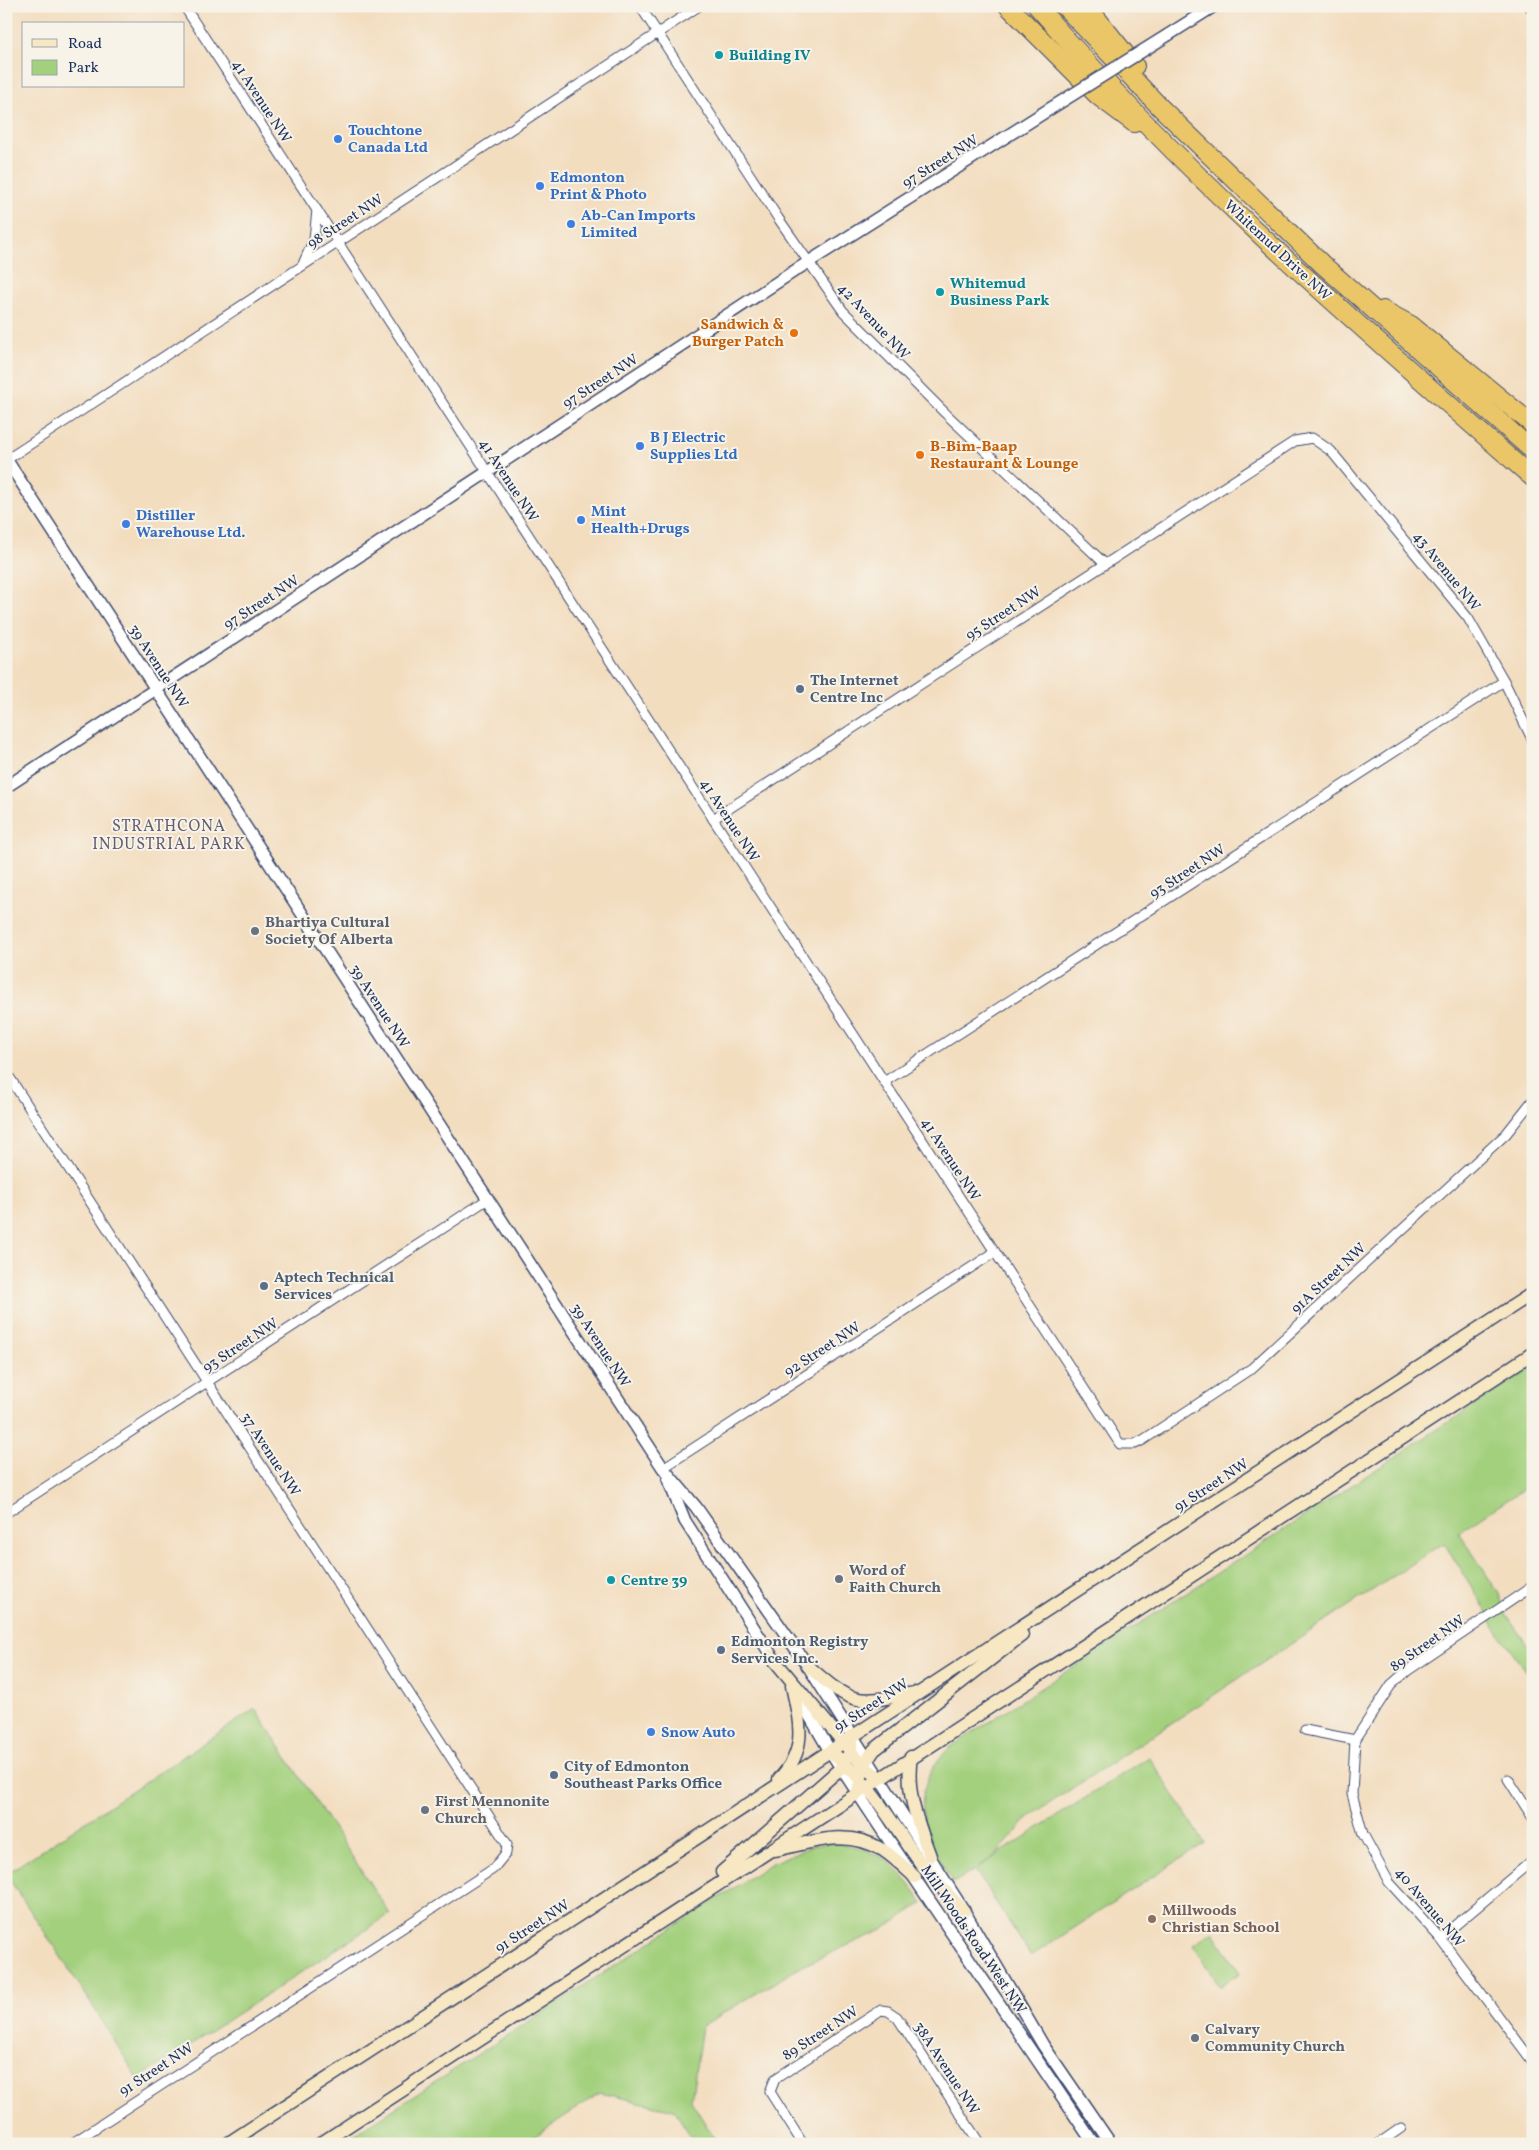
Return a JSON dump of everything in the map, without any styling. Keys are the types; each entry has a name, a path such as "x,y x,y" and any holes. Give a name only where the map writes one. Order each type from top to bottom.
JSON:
{"highway":[{"path":"1008,6 1098,96 1185,161"},
{"name":"Whitemud Drive NW","path":"1037,6 1092,67 1185,161 1309,281 1530,477"},
{"name":"Whitemud Drive NW","path":"1064,6 1160,107 1355,294 1533,451"},
{"path":"1087,6 1137,69 1160,107"},
{"path":"1355,294 1411,325 1533,425"}],"main road":[{"name":"91 Street NW","path":"227,2144 830,1751 849,1743 919,1692 1087,1585 1533,1294"},
{"path":"830,1751 844,1765 863,1776 880,1778 1533,1353"},
{"path":"320,2144 766,1852 863,1776 874,1750 1087,1585"},
{"path":"770,1655 849,1743 863,1776 924,1867 964,1910"},
{"path":"808,1666 832,1687 855,1699 874,1701 919,1692"},
{"path":"764,1794 784,1774 798,1750 800,1727 792,1686"},
{"path":"664,1920 732,1865 844,1765 849,1743"},
{"path":"911,1757 908,1774 910,1790 930,1856"},
{"path":"863,1776 880,1778"},
{"path":"766,1852 820,1838 849,1837 864,1841 884,1851 915,1878"}],"street":[{"name":"41 Avenue NW","path":"184,6 1120,1444"},
{"name":"42 Avenue NW","path":"640,6 834,300 863,333 1104,563"},
{"name":"98 Street NW","path":"6,459 699,6"},
{"name":"97 Street NW","path":"6,787 808,263 1214,6"},
{"path":"1530,6 1533,10"},
{"path":"302,265 314,239 317,210"},
{"name":"95 Street NW","path":"713,819 1104,563 1295,441 1312,438"},
{"name":"43 Avenue NW","path":"1312,438 1331,451 1468,618 1504,681 1533,741"},
{"name":"39 Avenue NW","path":"6,459 663,1468 696,1507 808,1666 849,1743"},
{"name":"93 Street NW","path":"884,1082 1504,681"},
{"name":"37 Avenue NW","path":"6,1072 504,1836 507,1844 506,1853"},
{"name":"91A Street NW","path":"1120,1444 1135,1444 1143,1440 1252,1368 1506,1134 1533,1100"},
{"name":"93 Street NW","path":"6,1513 488,1199"},
{"name":"92 Street NW","path":"663,1468 995,1252"},
{"name":"39 Avenue NW","path":"663,1468 685,1521 770,1655 792,1686 830,1751"},
{"name":"89 Street NW","path":"1355,1740 1391,1685 1401,1676 1533,1586"},
{"path":"1305,1730 1355,1740"},
{"name":"40 Avenue NW","path":"1355,1740 1352,1794 1363,1834 1389,1882 1440,1938 1533,2062"},
{"name":"Mill Woods Road West NW","path":"863,1776 882,1830 1094,2144"},
{"name":"Mill Woods Road West NW","path":"880,1778 964,1910 1043,2045 1111,2144"},
{"path":"1508,1779 1533,1818"},
{"name":"91 Street NW","path":"71,2144 493,1869 506,1853"},
{"path":"1440,1938 1533,1860"},
{"name":"89 Street NW","path":"803,2144 770,2092 775,2079 876,2013 881,2010 888,2011"},
{"name":"38A Avenue NW","path":"888,2011 897,2017 980,2144"},
{"path":"1378,2144 1401,2128"}],"green space":[{"path":"1533,1367 1533,1483 1459,1532 1499,1594 1507,1616 1533,1653 1533,1682 1493,1625 1486,1610 1444,1543 1029,1817 995,1856 1149,1757 1205,1843 1031,1956 975,1870 953,1883 927,1832 923,1815 923,1798 927,1781 935,1765 949,1748"},
{"path":"255,1709 390,1914 138,2079 86,1995 6,1874"},
{"path":"829,1843 861,1848 885,1859 904,1877 923,1903 882,1930 802,1966 702,2026 691,2101 718,2144 696,2144 674,2110 600,2093 523,2144 340,2144 772,1863 812,1846"},
{"path":"1213,1931 1240,1973 1220,1986 1193,1944"}],"place":[{"name":"Building IV","path":"719,55"},
{"name":"Touchtone Canada Ltd","path":"338,139"},
{"name":"Edmonton Print & Photo","path":"540,186"},
{"name":"Ab-Can Imports Limited","path":"571,224"},
{"name":"Whitemud Business Park","path":"940,292"},
{"name":"Sandwich & Burger Patch","path":"794,333"},
{"name":"B J Electric Supplies Ltd","path":"640,446"},
{"name":"B-Bim-Baap Restaurant & Lounge","path":"920,455"},
{"name":"Mint Health+Drugs","path":"581,520"},
{"name":"Distiller Warehouse Ltd.","path":"126,524"},
{"name":"The Internet Centre Inc","path":"800,689"},
{"name":"Bhartiya Cultural Society Of Alberta","path":"255,931"},
{"name":"Aptech Technical Services","path":"264,1286"},
{"name":"Word of Faith Church","path":"839,1579"},
{"name":"Centre 39","path":"611,1580"},
{"name":"Edmonton Registry Services Inc.","path":"721,1650"},
{"name":"Snow Auto","path":"651,1732"},
{"name":"City of Edmonton Southeast Parks Office","path":"554,1775"},
{"name":"First Mennonite Church","path":"425,1810"},
{"name":"Millwoods Christian School","path":"1152,1919"},
{"name":"Calvary Community Church","path":"1195,2038"}],"district":[{"name":"STRATHCONA INDUSTRIAL PARK","path":"169,834"}]}
